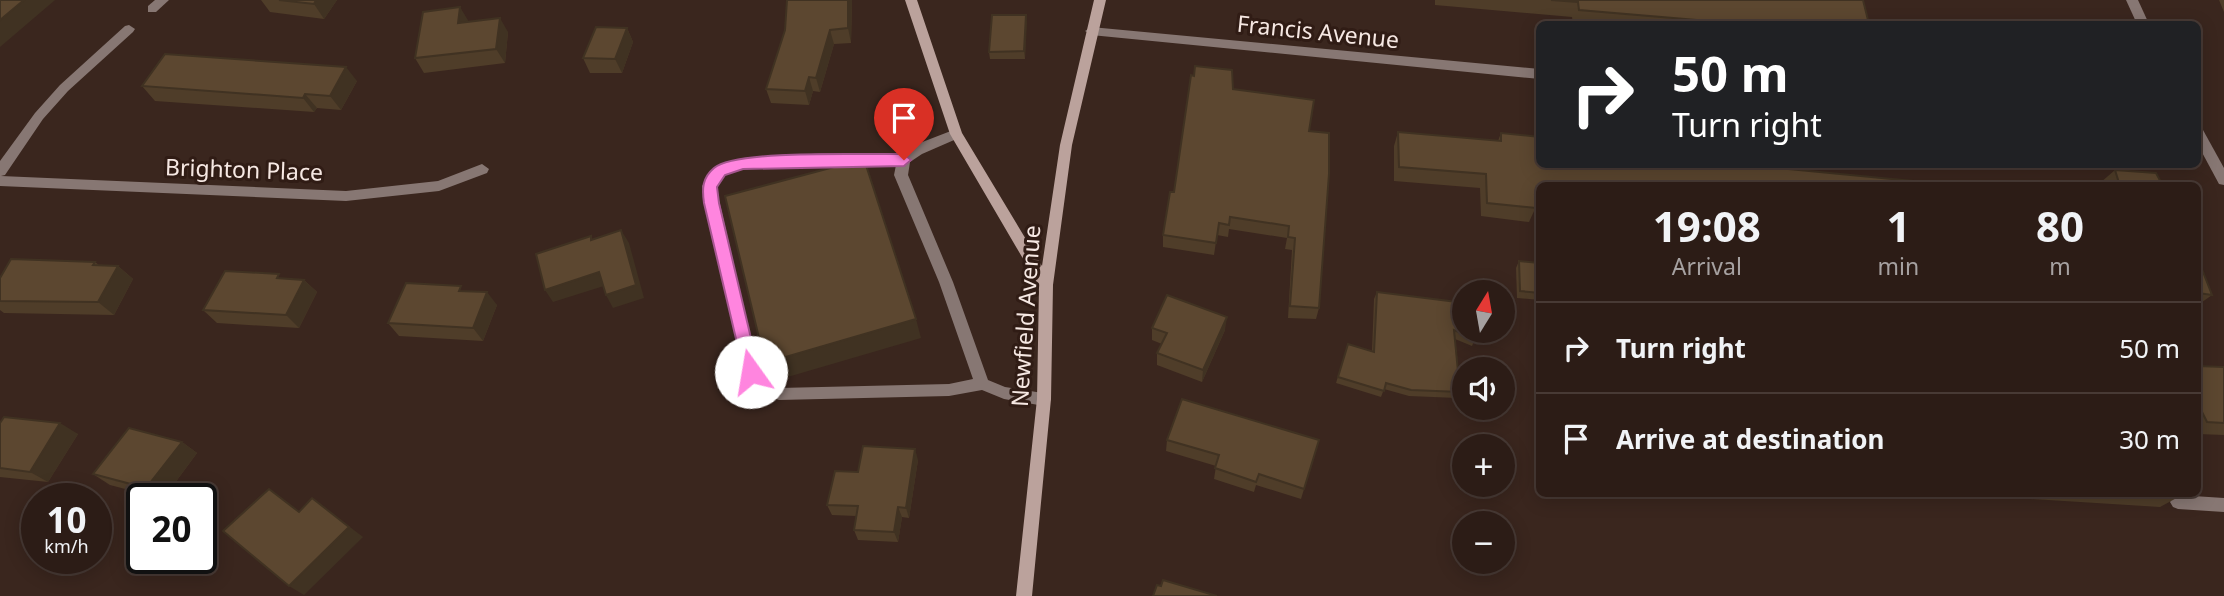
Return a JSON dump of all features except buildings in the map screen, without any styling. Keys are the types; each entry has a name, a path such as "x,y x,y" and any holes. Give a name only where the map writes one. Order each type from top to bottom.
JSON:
{"main road":[{"path":"911,0 956,134 1046,285"},
{"name":"Newfield Avenue","path":"1024,596 1044,399 1046,285 1066,145 1100,0"}],"street":[{"path":"152,9 163,0"},
{"path":"2132,0 2142,21"},
{"path":"0,171 47,106 130,29"},
{"name":"Francis Avenue","path":"1091,31 1536,74"},
{"path":"956,134 917,150 904,160 743,163 720,171 709,186 711,203 751,372 761,387 779,394 949,390 982,384 1004,393 1044,399"},
{"path":"2201,138 2224,180"},
{"path":"904,160 901,175 946,282 982,384"},
{"name":"Brighton Place","path":"0,181 346,195 439,186 482,169"},
{"path":"2178,502 2224,505"}],"route":[{"path":"751,372 709,186 720,171 743,163 904,160"}]}
